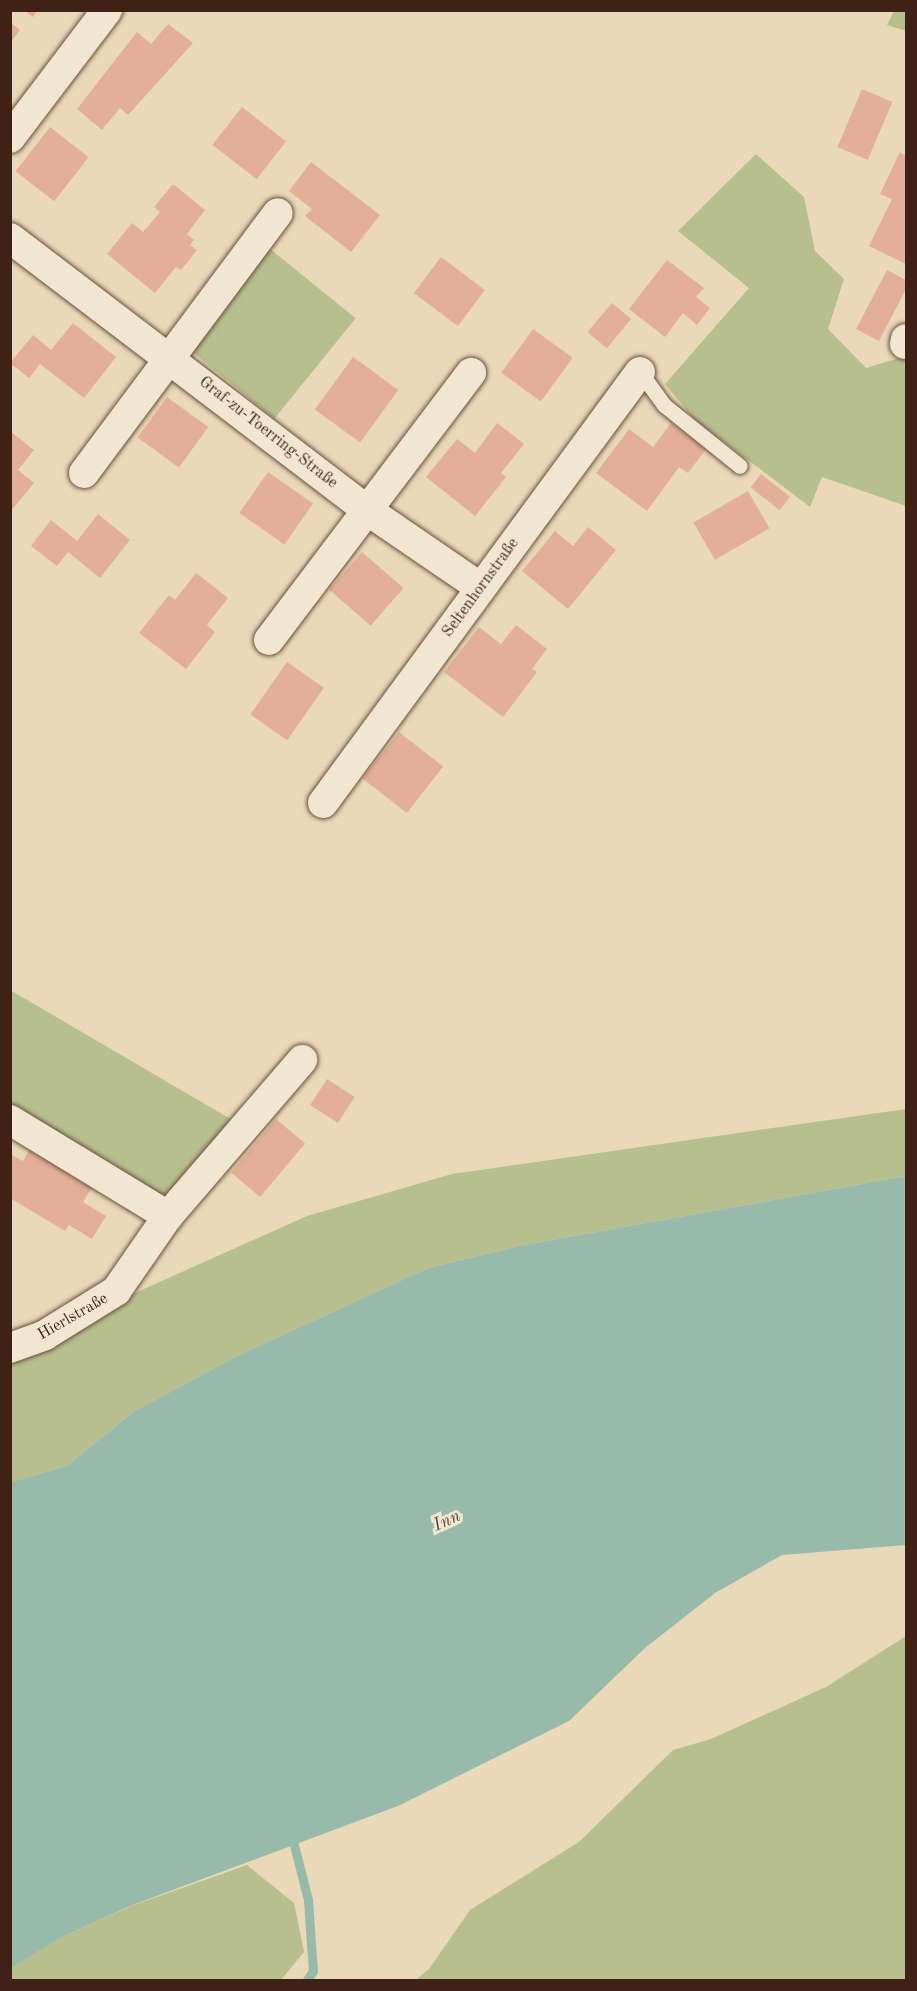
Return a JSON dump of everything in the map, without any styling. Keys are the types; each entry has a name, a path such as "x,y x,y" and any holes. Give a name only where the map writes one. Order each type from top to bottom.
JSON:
{"street":[{"path":"10,138 107,10"},
{"path":"84,473 168,356 278,213"},
{"name":"Graf-zu-Toerring-Straße","path":"10,238 168,356 367,510 481,588"},
{"name":"Seltenhornstraße","path":"323,803 640,372"},
{"path":"269,640 471,373"},
{"name":"Hierlstraße","path":"10,1348 45,1335 116,1291 168,1216 302,1060"},
{"path":"10,1120 168,1216"}],"lane":[{"path":"640,372 664,405 740,466"}],"green space":[{"path":"894,11 906,11 906,31 887,25"},
{"path":"756,154 804,197 815,251 844,279 828,329 866,368 906,356 906,506 822,477 810,507 694,419 665,384 749,288 678,231"},
{"path":"264,244 356,318 275,419 183,344"},
{"path":"10,990 234,1121 167,1210 11,1107"},
{"path":"906,1109 906,1176 524,1245 428,1268 235,1357 133,1412 67,1466 11,1482 11,1361 83,1329 112,1312 126,1297 307,1216 452,1174"},
{"path":"906,1636 906,1980 416,1980 429,1969 470,1910 579,1842 673,1750 711,1739 826,1687"},
{"path":"247,1865 294,1903 304,1952 281,1980 11,1980 10,1968 60,1938 131,1906"}],"water":[{"name":"Inn","path":"906,1176 906,1545 782,1555 715,1593 645,1648 569,1721 398,1806 130,1906 60,1938 11,1968 11,1482 67,1466 133,1412 235,1357 428,1268 524,1245"}],"building":[{"path":"24,10 38,10 33,17"},
{"path":"10,22 20,30 10,43"},
{"path":"168,24 193,43 128,115 120,108 102,130 77,109 137,32 151,44"},
{"path":"862,89 892,102 868,160 837,147"},
{"path":"242,107 286,141 257,179 212,145"},
{"path":"50,127 89,157 54,201 16,171"},
{"path":"900,152 906,156 906,264 869,246 892,199 880,194"},
{"path":"311,162 380,215 351,252 305,216 312,209 289,191"},
{"path":"173,184 205,210 187,234 194,240 190,245 197,250 181,270 176,267 155,293 107,254 132,223 143,232 160,212 154,207"},
{"path":"441,257 485,290 458,326 414,293"},
{"path":"667,260 704,288 696,297 710,308 697,325 683,313 665,337 629,309"},
{"path":"887,270 906,280 906,289 879,341 856,329"},
{"path":"612,303 631,319 607,348 588,332"},
{"path":"73,323 116,357 84,398 40,364 29,378 10,363 33,335 51,350"},
{"path":"533,329 573,358 541,401 501,373"},
{"path":"353,357 398,390 360,443 315,410"},
{"path":"167,397 208,427 179,467 138,437"},
{"path":"497,423 524,444 501,473 506,477 475,516 426,477 457,439 475,453"},
{"path":"671,423 706,449 688,473 679,467 647,511 596,473 629,429 653,447"},
{"path":"10,431 34,450 18,470 34,483 10,512"},
{"path":"268,472 313,504 284,545 239,513"},
{"path":"761,474 790,497 780,510 751,487"},
{"path":"748,491 770,528 715,560 693,522"},
{"path":"98,514 130,540 100,578 68,552 57,566 31,546 51,520 77,541"},
{"path":"588,527 616,550 568,609 522,571 555,531 573,546"},
{"path":"362,552 404,588 371,626 329,590"},
{"path":"196,573 228,598 207,625 215,632 186,669 139,633 169,595 175,600"},
{"path":"516,625 547,649 532,669 537,672 503,717 444,672 479,627 501,644"},
{"path":"287,662 324,688 287,740 250,714"},
{"path":"399,732 443,766 407,813 363,778"},
{"path":"327,1079 355,1097 338,1123 310,1105"},
{"path":"276,1119 305,1143 260,1197 231,1173"},
{"path":"32,1146 94,1184 83,1202 106,1216 92,1239 69,1225 65,1231 10,1198 10,1154 23,1161"}],"waterway":[{"path":"292,1837 308,1900 313,1971 307,1980"}]}
